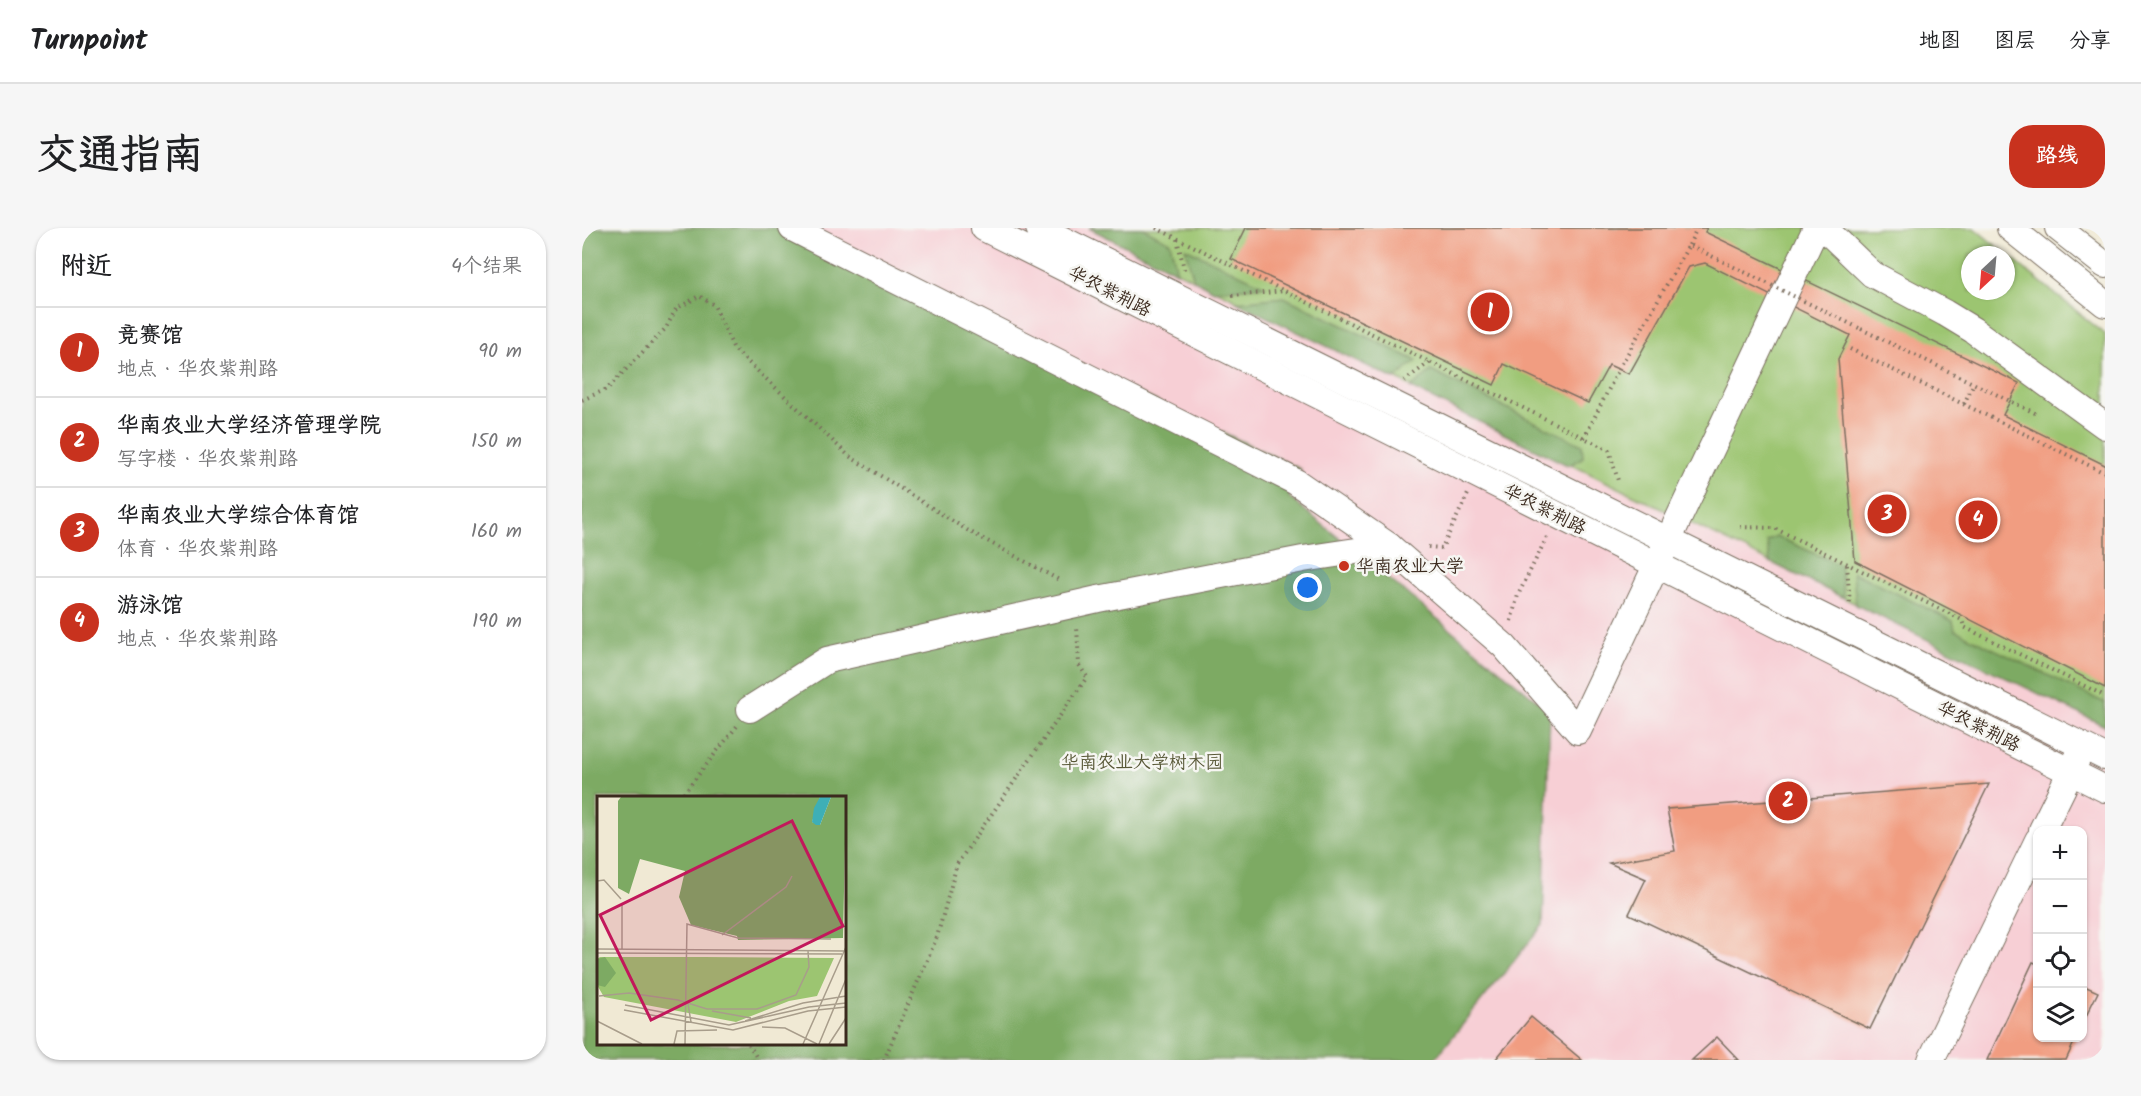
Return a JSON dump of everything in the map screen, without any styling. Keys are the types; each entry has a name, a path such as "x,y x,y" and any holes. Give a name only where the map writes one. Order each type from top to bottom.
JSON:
{"street":[{"path":"792,228 1296,482 1389,546 1504,646 1578,731 1816,228"},
{"name":"华农紫荆路","path":"984,228 2105,789"},
{"name":"华农紫荆路","path":"1040,228 2094,752"},
{"path":"1824,228 1872,274 1973,330 2105,426"},
{"path":"2010,228 2105,304"},
{"path":"2058,228 2105,265"},
{"path":"750,709 827,660 1098,599 1303,559 1389,546"},
{"path":"2044,826 2071,772 2094,752"},
{"path":"1931,1060 2033,848"}],"path":[{"path":"1156,228 1609,450 1619,484"},
{"path":"1584,438 1619,369 1697,228"},
{"path":"1177,238 1186,276"},
{"path":"1689,245 1973,385 2037,414"},
{"path":"1225,297 1285,291"},
{"path":"582,400 607,389 666,328 676,309 699,296 714,305 734,349 849,456 967,530 1040,572 1098,599 1077,625 1079,665 1087,677 957,864 937,937 884,1060"},
{"path":"1850,349 2105,473"},
{"path":"1404,382 1430,362"},
{"path":"1964,404 1973,385"},
{"path":"1389,546 1442,548 1469,491"},
{"path":"1740,527 1774,528 1962,620 1964,627 2105,696"},
{"path":"1518,595 1550,531"},
{"path":"1847,564 1851,612"},
{"path":"682,796 750,709"},
{"path":"750,1045 758,1060"}],"shaded area":[{"name":"华南农业大学","path":"582,228 1974,228 1996,246 1961,246 1961,300 2015,300 2015,261 2105,334 2105,1060 582,1060"}],"green space":[{"name":"华南农业大学树木园","path":"582,228 787,228 1301,469 1289,497 1550,711 1543,925 1434,1060 582,1060"},
{"path":"1089,228 1974,228 1996,246 1961,246 1961,300 2015,300 2015,261 2105,334 2105,726"},
{"path":"1089,228 1143,228 1170,242 1177,272"},
{"path":"1185,248 1265,286 1214,291 1194,280"},
{"path":"1284,297 1417,361 1394,379 1236,302"},
{"path":"1431,371 1582,445 1583,457 1569,466 1411,388"},
{"path":"1776,536 1840,565 1844,598 1770,562 1767,541"},
{"path":"1853,572 1953,621 1955,630 2105,703 2105,726 1856,605"}],"building":[{"path":"1246,228 1707,228 1705,232 2019,383 2003,415 2105,465 2105,688 1855,561 1838,359 1850,335 1705,263 1689,267 1629,374 1609,365 1588,403 1504,364 1494,385 1231,259"},
{"path":"1989,784 1870,1029 1629,914 1646,879 1609,863 1675,851 1667,809"},
{"path":"2033,962 2033,1042 2074,1042 2066,1060 1987,1060"},
{"path":"2087,987 2098,992 2087,1014"},
{"path":"1531,1017 1582,1060 1495,1060"},
{"path":"1717,1037 1739,1060 1692,1060"}],"place":[{"name":"竞赛馆","path":"1490,312"},
{"name":"华南农业大学综合体育馆","path":"1887,514"},
{"name":"游泳馆","path":"1978,520"},
{"name":"华南农业大学","path":"1344,566"},
{"name":"华南农业大学经济管理学院","path":"1788,801"}]}
